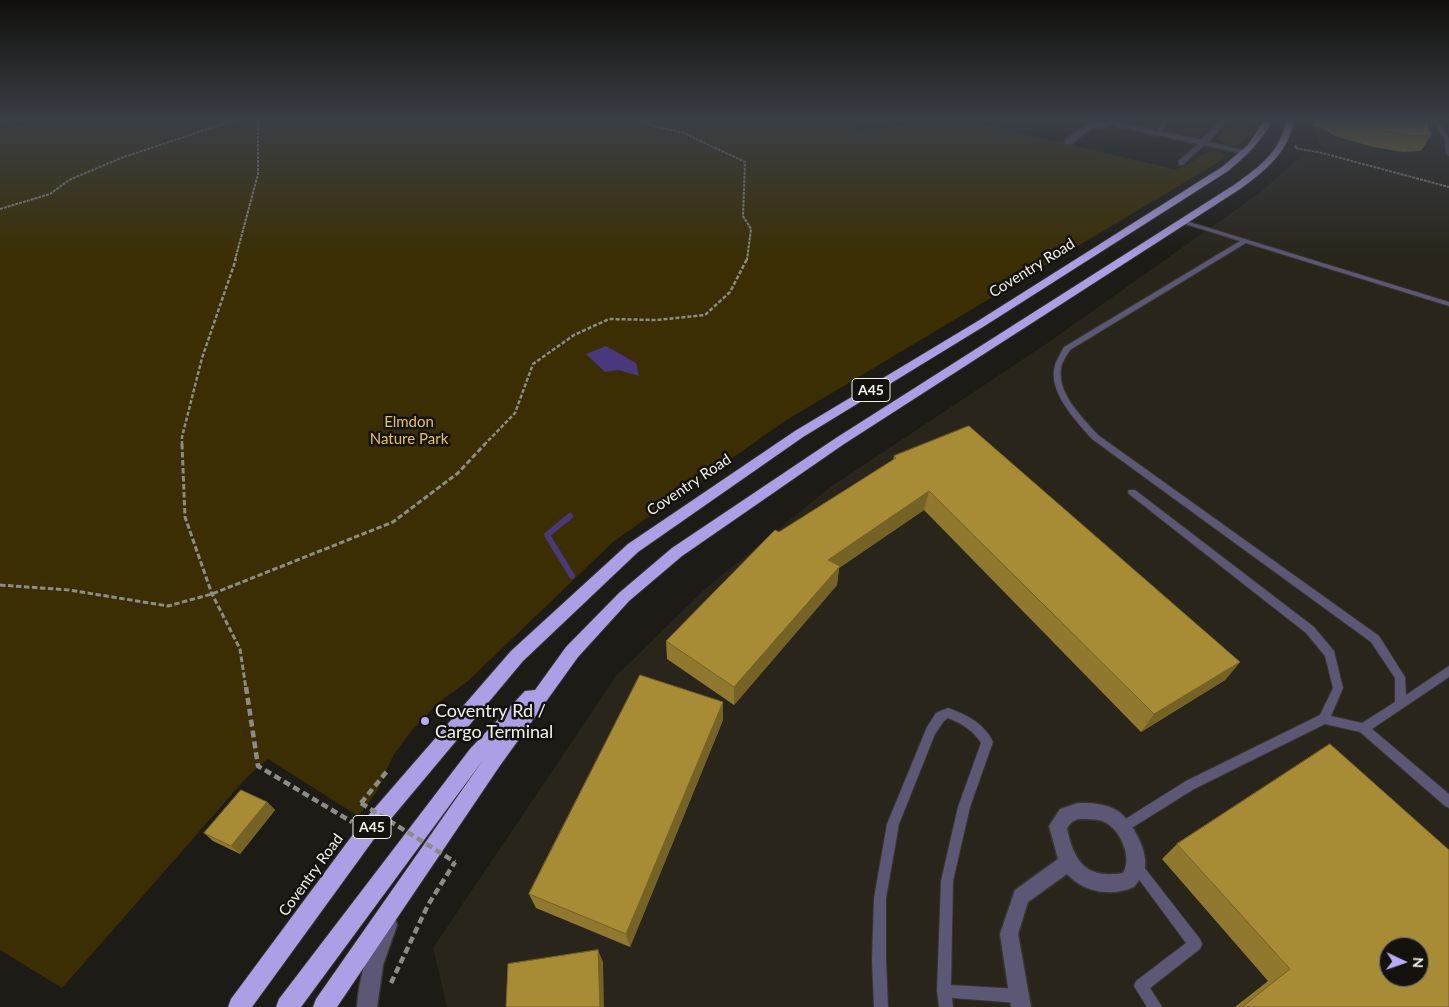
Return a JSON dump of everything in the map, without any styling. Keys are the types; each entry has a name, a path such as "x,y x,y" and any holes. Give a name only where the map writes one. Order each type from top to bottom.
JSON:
{"highway":[{"name":"Coventry Road","path":"239,1007 367,832 517,656 633,548 799,434 1149,218 1229,166"},
{"name":"A45","path":"324,1007 492,761 572,652 624,597 677,552 840,440 1237,187 1265,166"},
{"path":"288,1007 476,755 572,652"}],"street":[{"path":"1078,811 1096,811 1112,816 1123,827 1133,847 1136,866 1128,881 1111,885 1088,882 1068,863 1060,845 1058,826 1066,815 1078,811"},
{"path":"1020,1002 1009,934 1021,896 1068,863"},
{"path":"368,1007 368,987 376,956 398,899"}],"lane":[{"path":"1181,221 1449,304"},
{"path":"1246,241 1066,349 1057,368 1059,384 1068,405 1095,437 1375,639 1400,677 1401,704"},
{"path":"1123,827 1190,785 1324,718 1338,688 1330,654 1310,630 1132,492"},
{"path":"1363,728 1449,671"},
{"path":"881,1007 879,958 880,898 893,824 931,731 940,717 948,713 974,725 983,733 987,742 964,807 947,881 944,991 946,1007"},
{"path":"1324,718 1363,728 1449,802"},
{"path":"1136,866 1195,944 1141,986 1155,1007"},
{"path":"944,991 1020,1002"}],"path":[{"path":"0,209 50,194 69,180 102,166"},
{"path":"258,166 258,174 234,266 202,358 182,438 185,517 212,594 240,649 258,766 367,832"},
{"path":"0,585 69,590 168,606 212,594 393,522 458,473 515,413 533,364 574,335 609,320 657,320 705,315 730,292 746,264 750,238 750,229 743,216 745,166"},
{"path":"1371,166 1449,187"},
{"path":"388,770 362,803 455,862 428,905 388,990"}],"shaded area":[{"path":"1290,166 1449,166 1449,1007 447,1007 433,948 616,676 706,588 829,488 1049,342 1258,194"},
{"path":"606,346 636,363 639,376 618,370 605,372 586,354"}],"green space":[{"name":"Elmdon Nature Park","path":"0,166 1160,166 1173,169 1186,166 1212,166 785,421 613,542 468,681 438,703 412,730 394,754 376,793 358,816 268,759 248,776 62,988 0,950"}],"building":[{"path":"969,426 1240,662 1154,714 929,491 828,560 840,566 734,687 666,641 775,530 779,532 896,458 894,456"},
{"path":"640,675 723,702 626,934 529,894"},
{"path":"1330,744 1449,850 1449,1007 1242,1007 1290,969 1177,844"},
{"path":"241,790 267,802 231,846 204,833"},
{"path":"598,950 600,1007 506,1007 508,964"}],"waterway":[{"path":"570,516 547,535 572,576"}],"place":[{"name":"Coventry Rd / Cargo Terminal","path":"425,721"}]}
